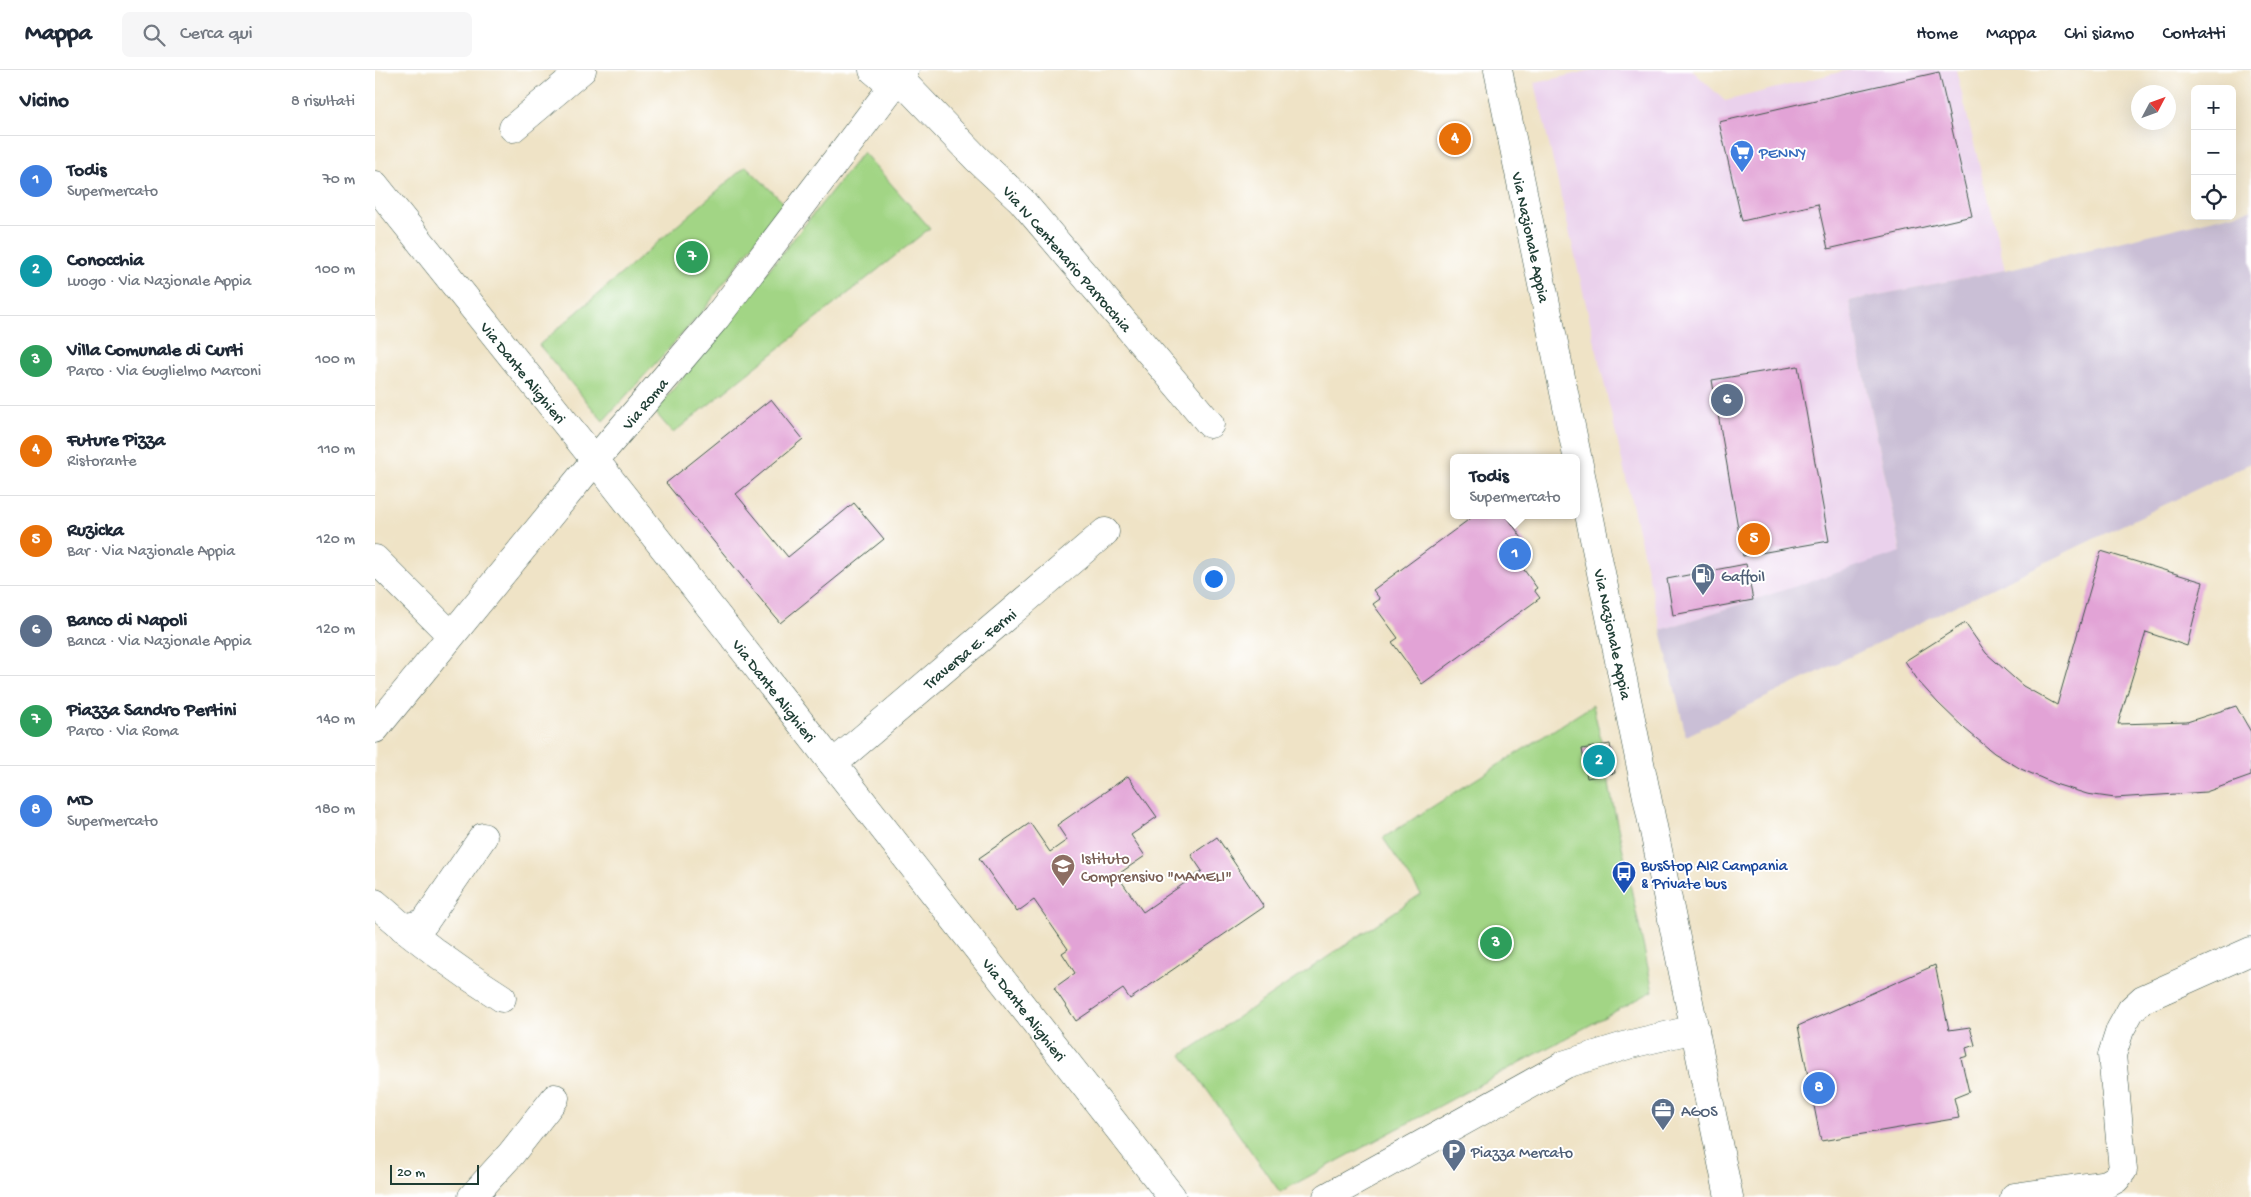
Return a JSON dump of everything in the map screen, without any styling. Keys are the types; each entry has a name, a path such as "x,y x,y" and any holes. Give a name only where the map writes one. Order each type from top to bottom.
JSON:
{"street":[{"path":"513,128 582,70"},
{"name":"Via Nazionale Appia","path":"1498,70 1577,454"},
{"name":"Via IV Centenario Parrocchia","path":"892,76 1021,200 1210,424"},
{"name":"Via Roma","path":"375,729 595,460 716,318 892,76"},
{"name":"Via Dante Alighieri","path":"375,185 595,460 1172,1197"},
{"name":"Via Nazionale Appia","path":"1580,469 1729,1197"},
{"name":"Traversa E. Fermi","path":"833,764 1105,532"},
{"path":"375,559 451,635"},
{"path":"403,928 424,923 483,837"},
{"path":"375,903 403,928 433,948 461,972 502,998"},
{"path":"2014,1197 2107,1184 2116,1179 2123,1170 2112,1055 2120,1030 2127,1017 2143,999 2251,951"},
{"path":"1327,1197 1566,1064 1631,1044 1695,1029"},
{"path":"472,1197 511,1154 555,1098"}],"shaded area":[{"path":"1592,70 1692,70 1725,101 1848,70 1956,70 2005,270 1849,301 1901,553 1661,630 1535,83"},
{"path":"2251,210 2251,463 1686,736 1661,630 1901,552 1849,301 2005,270 2210,220 2236,220 2236,214"}],"green space":[{"path":"863,152 930,228 673,433 655,412"},
{"path":"746,166 784,203 703,311 603,421 539,345"},
{"path":"1593,705 1602,745 1610,744 1615,773 1608,775 1610,790 1653,991 1280,1192 1182,1055 1421,894 1383,838"}],"building":[{"path":"1939,72 1972,216 1828,249 1818,204 1742,221 1719,122"},
{"path":"1798,366 1829,541 1743,556 1712,380"},
{"path":"771,399 803,439 736,494 788,557 854,503 884,539 780,623 666,483"},
{"path":"1470,519 1509,519 1530,550 1517,560 1537,588 1534,590 1540,598 1422,684 1392,642 1398,638 1373,604 1380,599 1373,590"},
{"path":"2101,551 2203,582 2187,646 2146,632 2118,724 2187,722 2236,706 2251,732 2251,776 2206,792 2115,798 2087,794 2055,784 2021,769 1994,753 1938,703 1919,682 1905,661 1965,623 1986,653 2023,686 2057,705"},
{"path":"1746,564 1753,600 1673,615 1667,579"},
{"path":"1610,744 1615,773 1587,778 1582,749"},
{"name":"Istituto Comprensivo \"MAMELI\"","path":"1128,776 1157,817 1131,835 1145,856 1117,875 1143,912 1202,871 1191,855 1217,837 1264,907 1130,999 1123,989 1076,1021 1054,988 1075,973 1062,953 1068,949 1034,900 1017,912 979,858 1030,823 1050,852 1067,840 1057,825"},
{"path":"1935,965 1949,1030 1970,1027 1975,1045 1966,1048 1968,1056 1961,1058 1969,1092 1954,1098 1959,1118 1821,1141 1798,1026"}],"place":[{"name":"Future Pizza","path":"1455,139"},
{"name":"PENNY","path":"1742,173"},
{"name":"Piazza Sandro Pertini","path":"692,257"},
{"name":"Banco di Napoli","path":"1727,400"},
{"name":"Ruzicka","path":"1754,539"},
{"name":"Todis","path":"1515,554"},
{"name":"Gaffoil","path":"1703,596"},
{"name":"Conocchia","path":"1599,761"},
{"name":"Istituto Comprensivo \"MAMELI\"","path":"1063,887"},
{"name":"BusStop AIR Campania & Private bus","path":"1624,894"},
{"name":"Villa Comunale di Curti","path":"1496,943"},
{"name":"MD","path":"1819,1088"},
{"name":"AGOS","path":"1663,1131"},
{"name":"Piazza Mercato","path":"1454,1172"}]}
